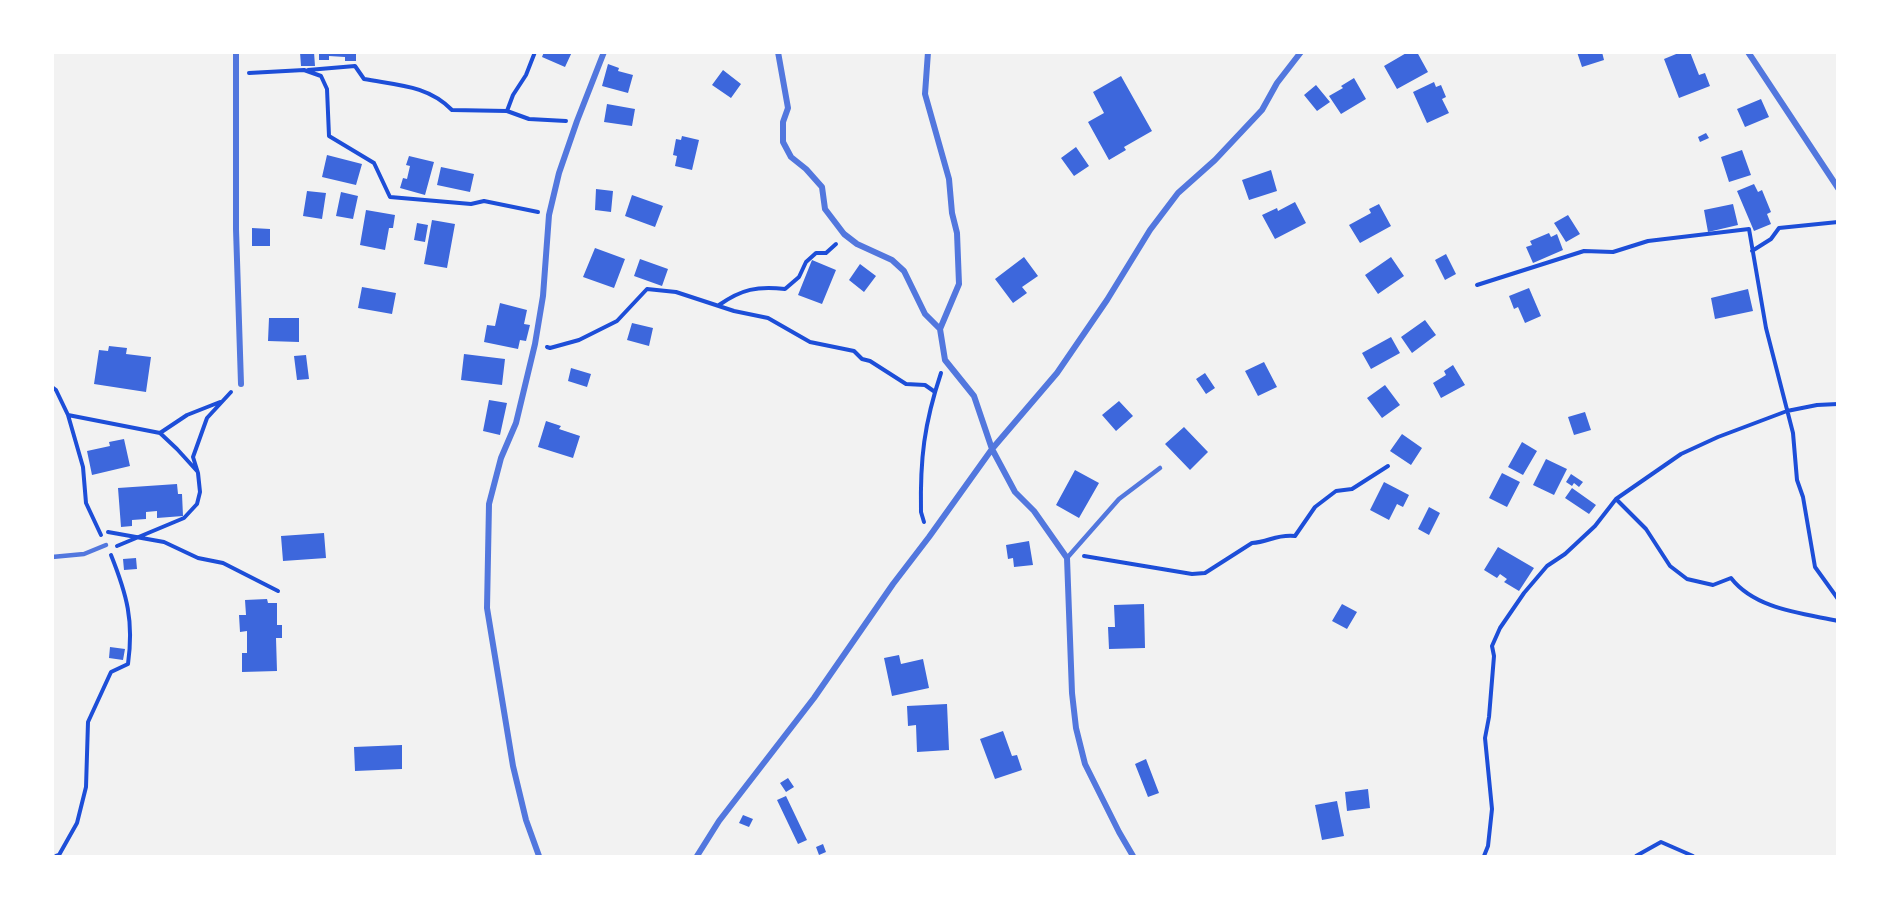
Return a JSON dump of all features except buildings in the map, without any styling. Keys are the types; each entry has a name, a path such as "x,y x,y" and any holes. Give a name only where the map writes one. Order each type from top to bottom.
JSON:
{"street":[{"path":"236,52 236,229 241,384"},
{"path":"539,856 526,820 513,766 487,608 489,504 501,458 516,423 535,344 543,296 549,215 559,173 604,52"},
{"path":"778,52 788,108 783,122 783,142 791,157 806,169 822,187 825,209 844,234 857,244 892,260 904,271 925,314 940,329"},
{"path":"928,52 925,94 949,179 959,263 959,284 940,329 945,360 974,396 992,449 1015,492 1034,511 1067,558 1072,693 1076,728 1089,773 1133,856"},
{"path":"697,856 719,822 814,698 893,584 992,449 1057,373 1157,221 1178,193 1215,160 1262,110 1277,82 1301,52"},
{"path":"1748,52 1838,188"}],"lane":[{"path":"1067,558 1119,499 1160,468"},
{"path":"52,557 84,554 106,545"}],"path":[{"path":"507,111 535,52"},
{"path":"236,74 355,66 364,79 423,90 441,98 452,110 507,111 529,119 577,121"},
{"path":"304,70 321,76 327,89 329,136 374,163 390,197 471,204 484,201 549,215"},
{"path":"1752,251 1771,239 1779,228 1838,222"},
{"path":"1477,285 1584,251 1613,252 1648,241 1749,229 1766,328 1793,434 1797,480 1803,497 1815,567 1838,599"},
{"path":"719,306 736,294 765,287 785,289 799,277 806,262 816,253 826,253 844,234"},
{"path":"535,344 550,348 579,340 617,321 647,289 676,292 734,311 768,318 810,342 854,351 862,359 870,361 906,384 925,385 935,392"},
{"path":"929,537 921,512 922,450 945,360"},
{"path":"112,557 118,545 165,528 184,518 197,504 200,492 193,457 207,418 221,401 241,384"},
{"path":"52,387 56,390 68,415 83,467 86,503 112,557 126,596 132,636 128,664 111,672 88,722 86,787 77,822 59,855 56,856"},
{"path":"160,434 187,415 221,401"},
{"path":"1484,856 1488,846 1492,809 1485,738 1494,657 1492,646 1500,628 1530,586 1547,566 1565,554 1595,526 1616,499 1681,454 1718,436 1787,411 1816,405 1838,404"},
{"path":"68,415 160,434 177,448 198,473"},
{"path":"1072,552 1087,557 1149,568 1192,574 1205,573 1252,543 1282,535 1295,536 1316,507 1336,491 1352,489 1388,466"},
{"path":"1616,499 1646,528 1670,566 1687,579 1713,585 1731,578 1740,589 1773,606 1838,621"},
{"path":"99,530 164,542 198,558 223,563 278,591"},
{"path":"1636,856 1661,842 1693,856"}]}
